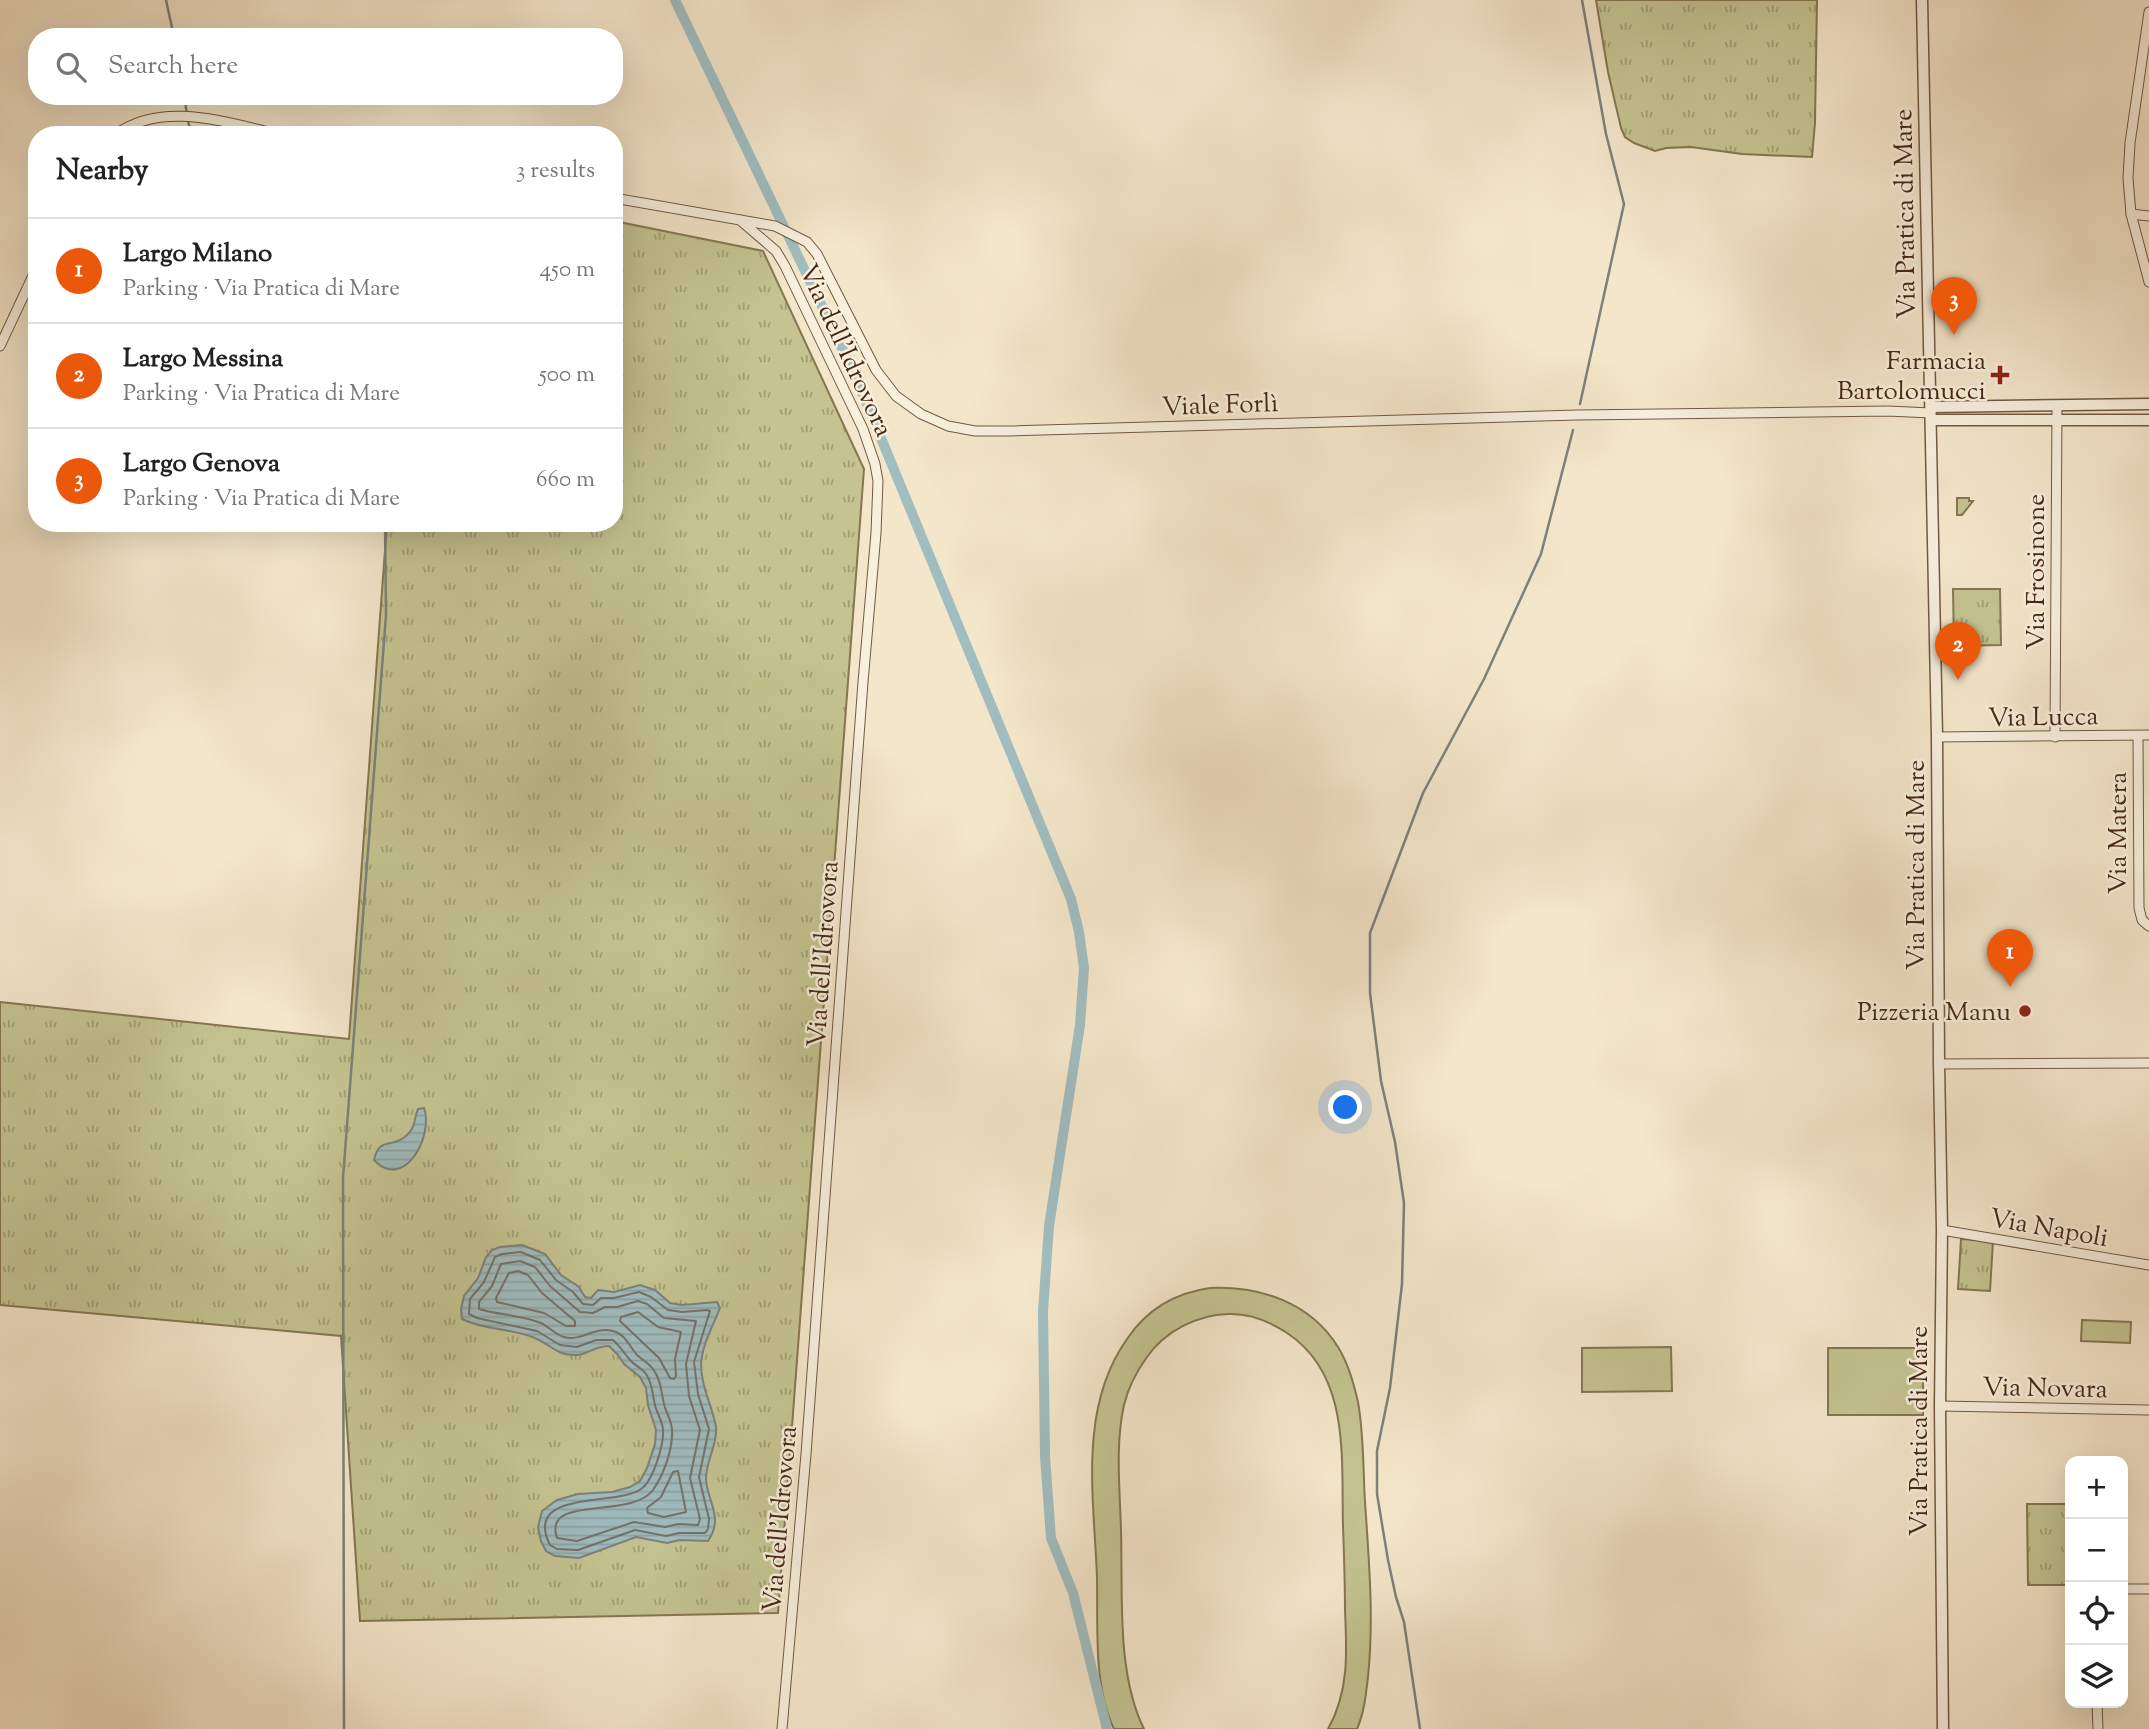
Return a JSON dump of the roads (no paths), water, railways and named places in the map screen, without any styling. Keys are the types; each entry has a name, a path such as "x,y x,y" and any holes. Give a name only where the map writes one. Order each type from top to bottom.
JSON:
{"street":[{"name":"Via Pratica di Mare","path":"1922,0 1937,737 1943,1729"},
{"path":"2149,12 2128,162 2132,214 2149,282"},
{"path":"128,126 144,120 180,116 240,126"},
{"name":"Viale Forlì","path":"623,200 775,226 807,242 817,254 872,363 890,390 905,404 927,417 948,426 969,430 1577,415 1888,411 1931,413"},
{"path":"2132,214 2149,216"},
{"name":"Via dell'Idrovora","path":"740,220 776,251 785,266 863,429 878,481 809,1414 782,1729"},
{"path":"0,346 28,286"},
{"path":"1931,413 2149,404"},
{"name":"Via Frosinone","path":"2055,737 2057,406"},
{"path":"1931,413 2056,420 2149,420"},
{"name":"Via Matera","path":"2138,736 2139,908 2142,920 2149,926"},
{"name":"Via Lucca","path":"1937,737 2149,736"},
{"path":"1939,1064 2149,1063"},
{"name":"Via Napoli","path":"1942,1230 2149,1265"},
{"name":"Via Novara","path":"1940,1406 2149,1410"},
{"path":"2128,1590 2149,1589"},
{"path":"2097,1708 2098,1729"}],"water":[{"path":"424,1108 425,1132 414,1156 406,1165 396,1169 385,1168 374,1160 379,1148 402,1139 410,1132 418,1109"},
{"path":"522,1245 545,1254 561,1275 579,1287 585,1297 591,1298 598,1290 614,1292 640,1285 655,1290 670,1303 682,1305 717,1302 720,1308 701,1364 716,1427 706,1474 715,1518 713,1533 708,1541 680,1540 667,1543 636,1537 579,1558 555,1556 546,1551 538,1527 542,1511 557,1500 578,1494 612,1492 640,1481 655,1444 656,1430 646,1388 640,1377 624,1364 609,1346 570,1355 528,1335 481,1326 462,1319 464,1296 478,1278 486,1257 492,1250 500,1247"}],"waterway":[{"path":"166,0 172,28"},
{"path":"675,0 855,375 1071,899 1084,968 1080,1025 1049,1226 1043,1311 1045,1456 1051,1538 1073,1593 1107,1729"},
{"path":"1580,404 1624,204 1606,134 1582,0"},
{"path":"186,105 187,114"},
{"path":"188,120 189,126"},
{"path":"1420,1729 1404,1622 1388,1560 1377,1494 1377,1451 1390,1388 1402,1284 1404,1203 1395,1142 1381,1081 1370,993 1370,933 1423,793 1484,679 1541,554 1573,430"},
{"path":"344,1729 343,1178 386,615 385,532"}],"place":[{"name":"Largo Genova","path":"1954,335"},
{"name":"Farmacia Bartolomucci","path":"2000,375"},
{"name":"Largo Messina","path":"1958,680"},
{"name":"Largo Milano","path":"2010,987"},
{"name":"Pizzeria Manu","path":"2025,1011"}]}
